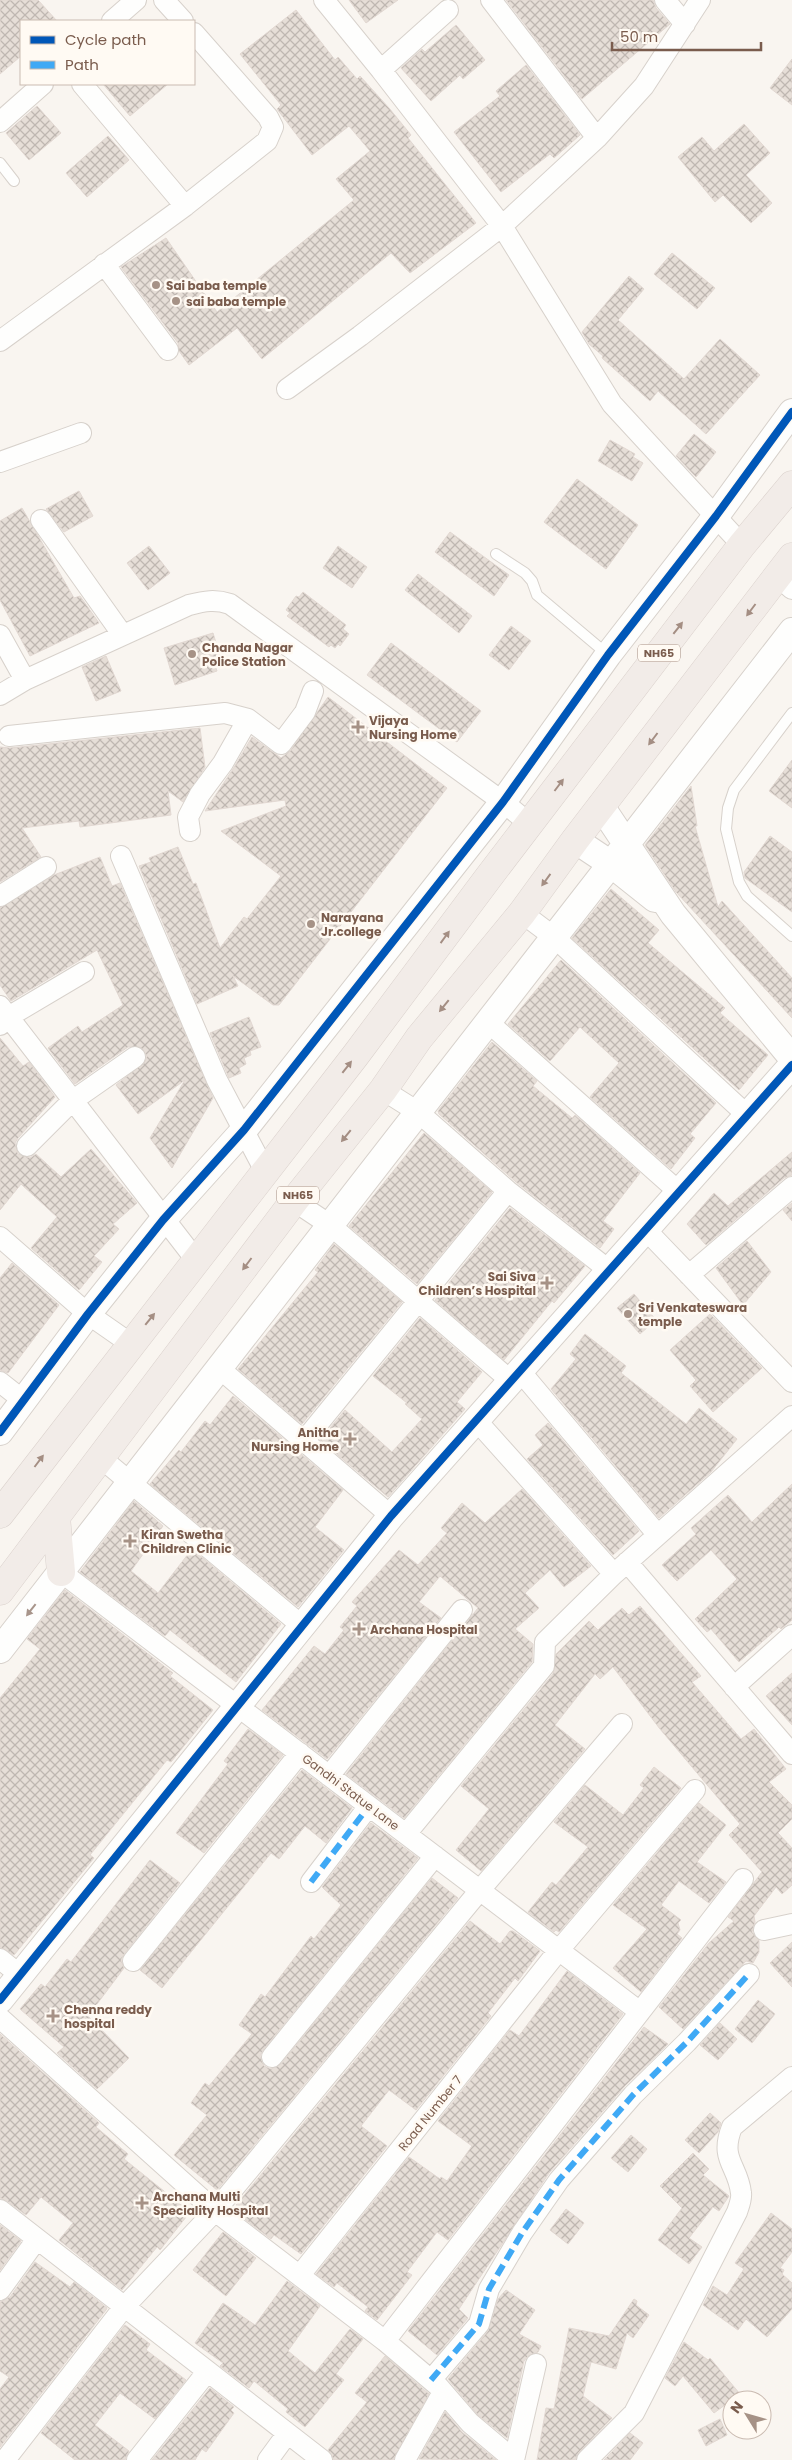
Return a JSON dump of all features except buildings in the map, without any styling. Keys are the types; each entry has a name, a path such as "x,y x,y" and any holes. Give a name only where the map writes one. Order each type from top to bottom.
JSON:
{"highway":[{"name":"NH65","path":"0,1514 11,1485 130,1344 196,1260 389,1012 742,545 792,485"},
{"name":"NH65","path":"0,1591 294,1201 383,1090 419,1038 522,914 601,806 787,574"},
{"path":"389,1012 419,1038"},
{"path":"56,1517 61,1572"}],"street":[{"path":"113,20 136,0"},
{"path":"164,0 182,20"},
{"path":"324,0 382,70 506,232 612,404 742,545"},
{"path":"491,0 597,138"},
{"path":"665,0 685,24"},
{"path":"287,389 506,232 597,138 644,86 700,0"},
{"path":"382,70 448,10"},
{"path":"0,341 185,206 267,141 272,127 268,117 195,34"},
{"path":"0,122 42,85"},
{"path":"83,85 185,206"},
{"path":"104,264 168,350"},
{"path":"0,1432 88,1314 163,1220 244,1130 503,802 608,655 716,516 792,412"},
{"path":"0,462 81,433"},
{"path":"41,520 122,634"},
{"path":"0,694 25,680 122,634 189,605 209,599 223,602 230,604 503,802 530,824"},
{"path":"0,1650 792,631"},
{"path":"0,635 25,680"},
{"path":"9,736 225,713 248,719 281,744 305,712 313,691"},
{"path":"190,830 188,817 200,794 222,763 248,719"},
{"path":"601,806 673,914 792,1058"},
{"path":"575,840 610,864 673,914"},
{"path":"121,856 217,1080 264,1171"},
{"path":"0,896 46,868"},
{"path":"522,914 554,937 748,1116"},
{"path":"84,972 3,1016 196,1260"},
{"path":"488,1022 680,1192"},
{"path":"27,1146 72,1101 135,1057"},
{"path":"0,2000 238,1706 301,1625 391,1516 792,1065"},
{"path":"383,1090 418,1112 508,1191 610,1271"},
{"path":"689,1275 792,1187"},
{"path":"304,1440 508,1191"},
{"path":"294,1201 330,1225 419,1301 516,1376 658,1534"},
{"path":"646,1230 792,1382"},
{"path":"0,1237 88,1314 130,1344"},
{"path":"219,1368 391,1516"},
{"path":"0,1382 24,1401"},
{"path":"406,1834 544,1666 545,1642 658,1534 792,1416"},
{"path":"476,1420 734,1687 792,1754"},
{"path":"101,1458 131,1481 301,1625"},
{"name":"Gandhi Statue Lane","path":"61,1572 640,2012"},
{"path":"329,1776 462,1610"},
{"path":"734,1687 792,1635"},
{"path":"5,2460 124,2307 214,2211 480,1890 622,1724"},
{"path":"133,1961 300,1753"},
{"name":"Road Number 7","path":"300,2275 559,1950 696,1790"},
{"path":"311,1882 370,1806"},
{"path":"272,2057 435,1856"},
{"path":"385,2341 743,1879"},
{"path":"764,1930 792,1924"},
{"path":"0,1959 20,1976"},
{"path":"405,2460 437,2386 479,2324 489,2289 522,2233 559,2180 616,2114 687,2042 749,1974"},
{"path":"0,2018 214,2211 385,2341 437,2386 470,2423 514,2460 536,2364"},
{"path":"587,2460 634,2413 738,2212 741,2192 726,2152 732,2127 792,2077"},
{"path":"0,2210 322,2460"},
{"path":"0,2290 37,2239"},
{"path":"137,2460 207,2372"},
{"path":"268,2460 287,2434"}],"lane":[{"path":"0,162 14,181"},
{"path":"496,554 525,573 532,581 537,594 608,655"},
{"path":"313,691 326,674"},
{"path":"792,713 734,790 728,808 726,829 739,882 747,896 792,936"}],"marked path":[{"path":"311,1882 369,1806"},
{"path":"431,2380 479,2324 489,2289 522,2233 559,2180 633,2095 687,2042 749,1974"}],"cycle path":[{"path":"0,1432 88,1314 163,1220 244,1130 503,802 608,655 716,516 792,412"},
{"path":"0,2000 391,1516 792,1065"}],"place":[{"name":"Sai baba temple","path":"156,285"},
{"name":"sai baba temple","path":"176,301"},
{"name":"Chanda Nagar Police Station","path":"192,654"},
{"name":"Vijaya Nursing Home","path":"358,727"},
{"name":"Narayana Jr.college","path":"311,924"},
{"name":"Sai Siva Children’s Hospital","path":"547,1283"},
{"name":"Sri Venkateswara temple","path":"628,1314"},
{"name":"Anitha Nursing Home","path":"350,1439"},
{"name":"Kiran Swetha Children Clinic","path":"130,1541"},
{"name":"Archana Hospital","path":"359,1629"},
{"name":"Chenna reddy hospital","path":"53,2016"},
{"name":"Archana Multi Speciality Hospital","path":"142,2203"}]}
